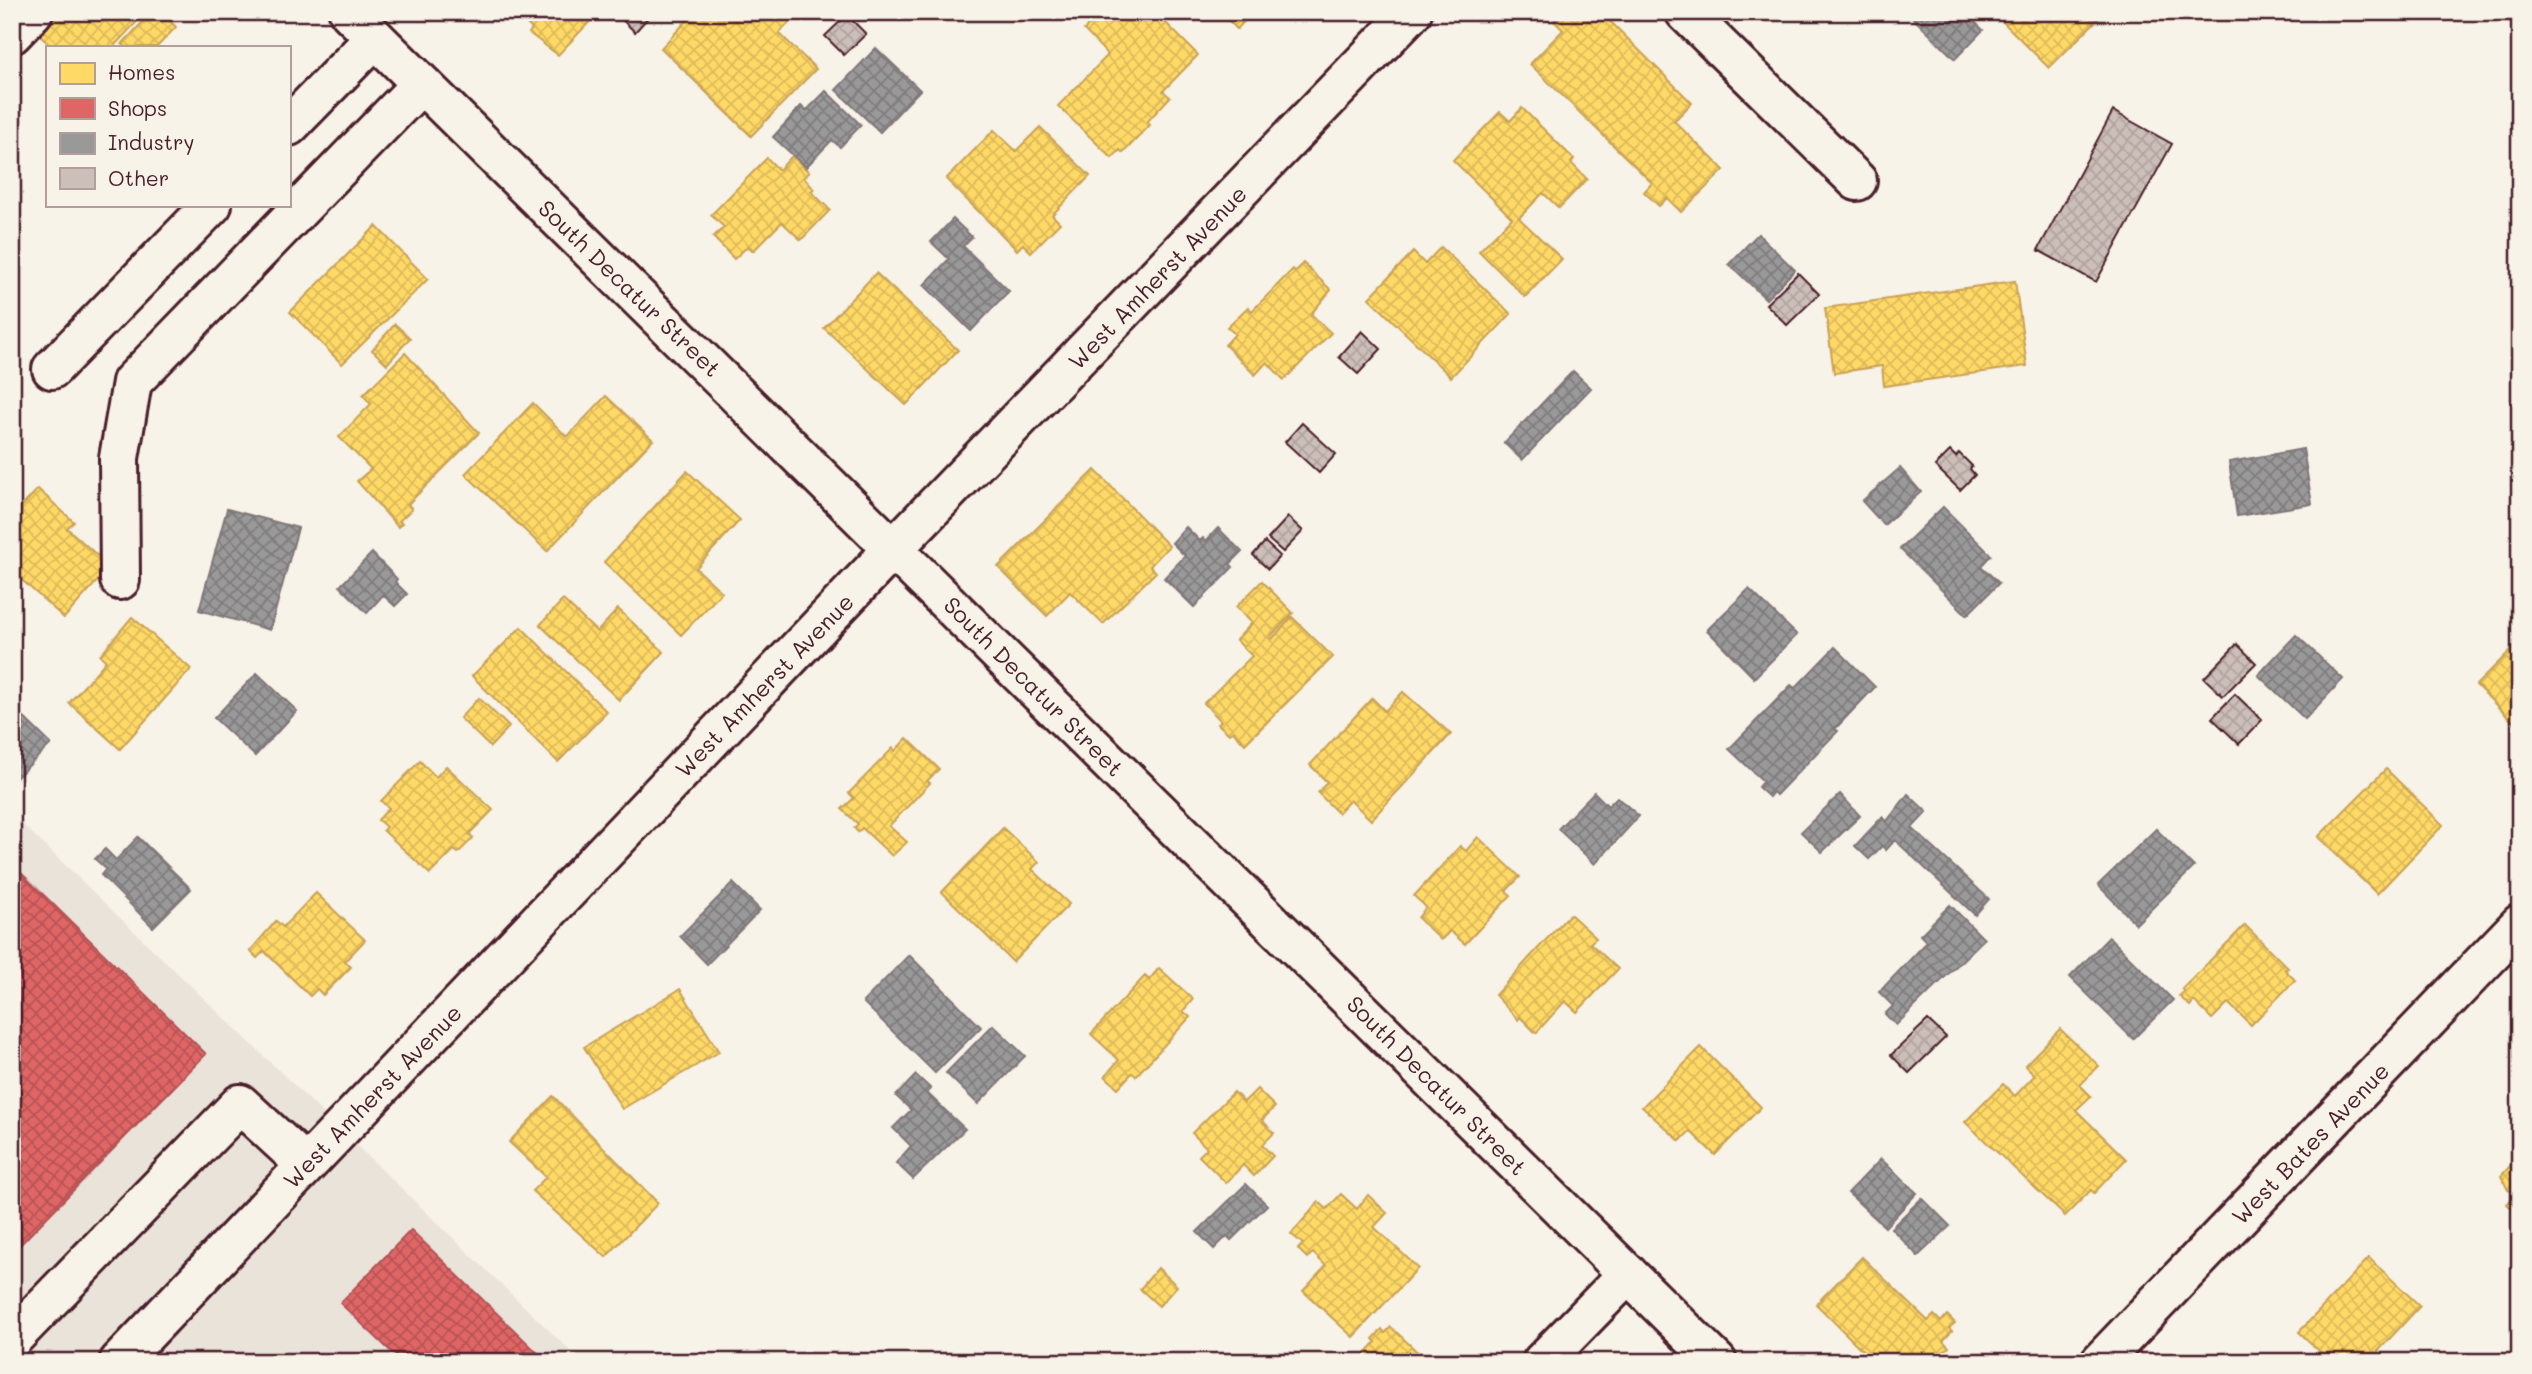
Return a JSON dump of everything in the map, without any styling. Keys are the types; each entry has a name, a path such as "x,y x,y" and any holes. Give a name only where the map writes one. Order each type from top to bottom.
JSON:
{"street":[{"path":"12,34 33,12"},
{"name":"West Amherst Avenue","path":"119,1362 894,548 1412,12"},
{"path":"1685,12 1857,181"},
{"path":"290,126 362,25"},
{"name":"South Decatur Street","path":"362,25 1717,1362"},
{"path":"120,580 119,458 132,382 421,84"},
{"path":"52,369 211,206"},
{"name":"West Bates Avenue","path":"2100,1362 2520,924"},
{"path":"12,1339 240,1104 306,1165"},
{"path":"1542,1362 1628,1274"}],"shaded area":[{"path":"12,814 582,1362 12,1362"}],"building: Homes":[{"path":"61,12 146,12 114,46 51,46 39,35"},
{"path":"152,12 161,12 176,27 158,46 122,44"},
{"path":"515,12 599,12 558,55 529,33 532,29"},
{"path":"695,12 782,12 791,21 779,33 816,69 751,136 661,48"},
{"path":"1101,12 1155,12 1198,55 1163,91 1170,97 1147,122 1150,125 1123,153 1120,150 1112,158 1058,106 1108,55 1084,30"},
{"path":"1220,12 1253,12 1237,29"},
{"path":"1563,12 1601,12 1692,103 1674,121 1724,170 1681,212 1667,198 1659,206 1644,192 1652,183 1530,64 1563,30 1554,21"},
{"path":"1993,12 2101,12 2103,14 2049,68"},
{"path":"1522,108 1574,159 1571,163 1587,179 1559,208 1543,193 1519,218 1562,259 1525,297 1479,251 1512,218 1453,160 1500,112 1510,121"},
{"path":"1040,127 1090,176 1052,215 1060,223 1031,252 1023,244 1017,250 946,179 994,130 1016,151"},
{"path":"792,156 809,172 804,178 814,189 811,191 830,210 801,240 782,222 753,251 748,246 734,259 713,237 724,227 711,215 767,158 779,170"},
{"path":"376,226 428,279 342,364 290,312"},
{"path":"1441,247 1511,314 1451,377 1369,298 1413,252 1425,264"},
{"path":"1303,263 1331,290 1311,314 1331,333 1284,380 1267,362 1255,375 1225,345 1235,334 1227,327 1248,307 1252,311 1293,269 1295,272"},
{"path":"876,273 958,350 906,405 824,328"},
{"path":"2015,281 2027,366 1884,386 1882,366 1834,373 1825,308"},
{"path":"395,324 410,338 387,364 372,350"},
{"path":"405,353 479,433 408,504 412,509 399,521 402,523 398,527 357,481 371,469 339,437 371,404 363,395"},
{"path":"606,396 653,440 547,551 465,474 533,403 567,437"},
{"path":"1095,470 1169,546 1150,566 1156,572 1103,624 1070,592 1047,616 998,567"},
{"path":"687,471 740,520 696,568 722,592 681,635 604,562"},
{"path":"38,489 74,522 67,528 110,567 64,618 12,571 12,517"},
{"path":"1262,581 1293,613 1270,637 1272,639 1292,617 1333,657 1245,744 1233,731 1229,734 1218,724 1221,721 1204,703 1252,656 1236,640 1252,623 1236,607"},
{"path":"563,600 597,632 618,609 664,652 619,700 540,625"},
{"path":"132,617 191,669 120,749 69,703 106,661 100,655"},
{"path":"521,627 607,712 558,762 472,676"},
{"path":"2520,641 2520,729 2476,685"},
{"path":"1403,692 1451,734 1371,820 1350,800 1338,813 1318,793 1327,782 1310,765 1372,698 1385,711"},
{"path":"479,698 509,727 490,747 460,718"},
{"path":"907,738 939,769 927,781 930,783 889,826 907,842 892,856 862,828 858,832 854,828 858,824 842,809 854,798 849,793 893,748 895,751"},
{"path":"420,761 436,777 446,766 493,810 469,834 473,838 458,853 454,850 430,874 383,830 386,827 378,820 389,808 381,801"},
{"path":"2386,769 2443,825 2377,894 2318,837"},
{"path":"1003,828 1039,862 1032,869 1069,904 1013,962 942,892"},
{"path":"1478,837 1520,877 1506,891 1511,895 1465,944 1450,931 1441,940 1418,918 1426,907 1414,896 1460,846 1466,851"},
{"path":"316,893 365,940 345,961 351,967 323,995 317,989 310,996 264,951 257,958 250,951 276,921 283,927"},
{"path":"1570,914 1596,938 1590,943 1618,969 1577,1012 1565,1001 1536,1033 1520,1017 1518,1020 1495,995"},
{"path":"2245,925 2288,968 2285,970 2295,980 2251,1025 2228,1003 2212,1019 2194,1001 2190,1006 2179,996 2185,991 2182,989"},
{"path":"1159,968 1193,999 1183,1011 1190,1017 1136,1076 1132,1073 1118,1088 1105,1076 1119,1060 1091,1034 1145,976 1149,980"},
{"path":"680,989 719,1052 622,1109 584,1047"},
{"path":"2060,1029 2099,1066 2080,1085 2091,1096 2076,1110 2126,1159 2094,1193 2091,1190 2065,1216 1965,1122 2003,1084 2015,1096 2035,1075 2025,1065"},
{"path":"1701,1047 1761,1107 1715,1155 1690,1131 1680,1141 1642,1107"},
{"path":"1257,1089 1275,1107 1262,1120 1274,1133 1262,1145 1273,1156 1254,1176 1243,1165 1226,1183 1199,1156 1207,1148 1192,1133 1234,1092 1244,1102"},
{"path":"553,1096 658,1203 606,1257 532,1191 546,1177 509,1142"},
{"path":"2520,1155 2520,1216 2507,1204 2518,1192 2508,1190 2501,1176"},
{"path":"1341,1194 1357,1209 1368,1195 1387,1213 1374,1227 1418,1268 1353,1337 1303,1291 1326,1266 1313,1253 1307,1258 1298,1249 1303,1244 1291,1234 1319,1202 1327,1209"},
{"path":"1862,1257 1928,1321 1934,1315 1941,1322 1947,1315 1955,1323 1949,1328 1952,1331 1943,1341 1949,1347 1933,1362 1874,1362 1816,1304"},
{"path":"2369,1258 2420,1306 2368,1362 2331,1362 2299,1332"},
{"path":"1158,1268 1177,1286 1159,1306 1140,1289"},
{"path":"1391,1327 1428,1362 1358,1362 1376,1342 1373,1339 1382,1329 1385,1333"}],"building: Shops":[{"path":"12,864 206,1054 12,1253"},
{"path":"411,1230 547,1362 402,1362 340,1303"}],"building: Industry":[{"path":"1919,12 1965,12 1983,30 1955,59 1913,18"},
{"path":"876,48 920,90 880,132 836,90"},
{"path":"826,91 861,125 840,147 832,140 806,167 773,137 801,106 806,111"},
{"path":"953,219 972,237 963,246 1009,291 971,331 924,285 949,259 931,242"},
{"path":"1758,234 1795,270 1766,299 1729,264"},
{"path":"1573,371 1591,388 1522,460 1504,443"},
{"path":"2303,449 2312,504 2237,516 2229,462"},
{"path":"1900,468 1921,492 1884,525 1862,501"},
{"path":"1943,507 1991,555 1981,566 1999,583 1967,615 1900,549"},
{"path":"227,509 298,528 270,630 199,610"},
{"path":"1186,527 1200,541 1203,538 1206,541 1218,528 1242,552 1230,564 1233,567 1194,607 1164,578 1185,556 1172,543"},
{"path":"372,553 397,579 395,582 407,594 395,606 383,595 367,613 340,586"},
{"path":"1749,589 1797,635 1754,678 1707,630"},
{"path":"2296,635 2343,679 2305,719 2258,675"},
{"path":"1835,647 1875,687 1835,729 1838,731 1776,795 1773,792 1769,797 1758,787 1763,781 1729,749 1791,685 1795,688"},
{"path":"257,673 297,711 255,756 214,718"},
{"path":"12,706 51,744 15,779 12,776"},
{"path":"1594,792 1608,806 1617,797 1639,816 1595,864 1558,829"},
{"path":"1840,794 1860,816 1822,852 1801,832"},
{"path":"1908,794 1927,812 1912,828 1989,899 1975,915 1895,840 1886,850 1882,846 1869,859 1855,846 1882,817 1887,821"},
{"path":"2156,829 2194,867 2136,924 2098,885"},
{"path":"138,837 191,889 153,927 101,875 106,869 95,859 105,849 116,860"},
{"path":"733,883 760,910 707,964 680,936"},
{"path":"1950,905 1984,939 1896,1025 1885,1014 1893,1006 1879,992 1927,942 1920,935"},
{"path":"2109,937 2173,1000 2133,1039 2070,977"},
{"path":"909,955 981,1027 935,1073 863,1002"},
{"path":"993,1025 1025,1056 978,1104 946,1073"},
{"path":"916,1075 931,1089 927,1093 965,1129 913,1179 896,1163 911,1146 893,1128 911,1110 896,1096"},
{"path":"1881,1159 1917,1193 1885,1227 1848,1193"},
{"path":"1246,1184 1267,1205 1231,1240 1227,1236 1214,1249 1197,1232"},
{"path":"1922,1198 1950,1226 1918,1256 1891,1228"}],"building: Other":[{"path":"614,12 653,12 635,32"},
{"path":"847,15 866,34 844,55 825,36"},
{"path":"2113,111 2172,144 2096,282 2038,250"},
{"path":"1798,273 1819,294 1787,325 1766,304"},
{"path":"1362,331 1381,349 1358,374 1339,357"},
{"path":"1302,423 1336,454 1319,473 1285,442"},
{"path":"1950,451 1956,457 1959,453 1972,466 1970,469 1975,475 1960,490 1935,466"},
{"path":"1288,517 1303,531 1283,552 1268,539"},
{"path":"1265,542 1280,556 1268,569 1253,555"},
{"path":"2237,644 2256,663 2223,696 2204,678"},
{"path":"2235,694 2262,720 2239,744 2212,718"},
{"path":"1928,1020 1946,1037 1909,1073 1891,1055"}]}
